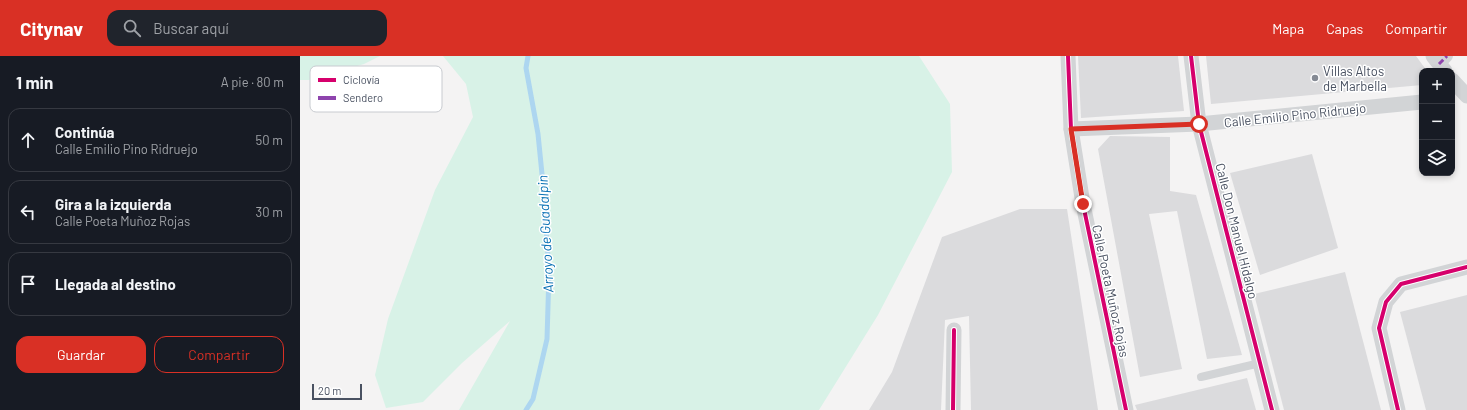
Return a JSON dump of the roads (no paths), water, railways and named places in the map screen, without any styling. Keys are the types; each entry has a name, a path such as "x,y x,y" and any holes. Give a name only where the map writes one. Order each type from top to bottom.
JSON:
{"street":[{"name":"Calle Poeta Muñoz Rojas","path":"1068,56 1071,129 1083,204 1126,410"},
{"name":"Calle Don Manuel Hidalgo","path":"1191,56 1199,124 1272,410"},
{"path":"1455,83 1467,96"},
{"path":"1455,98 1467,96"},
{"name":"Calle Emilio Pino Ridruejo","path":"1071,129 1199,124 1419,102"},
{"path":"1398,410 1379,328 1386,302 1401,284 1467,267"},
{"path":"953,410 954,330"}],"lane":[{"path":"1201,377 1260,363"}],"waterway":[{"name":"Arroyo de Guadalpin","path":"526,410 533,399 547,339 549,273 544,194 538,134 526,68 528,56"}],"place":[{"name":"Villas Altos de Marbella","path":"1315,78"}]}
